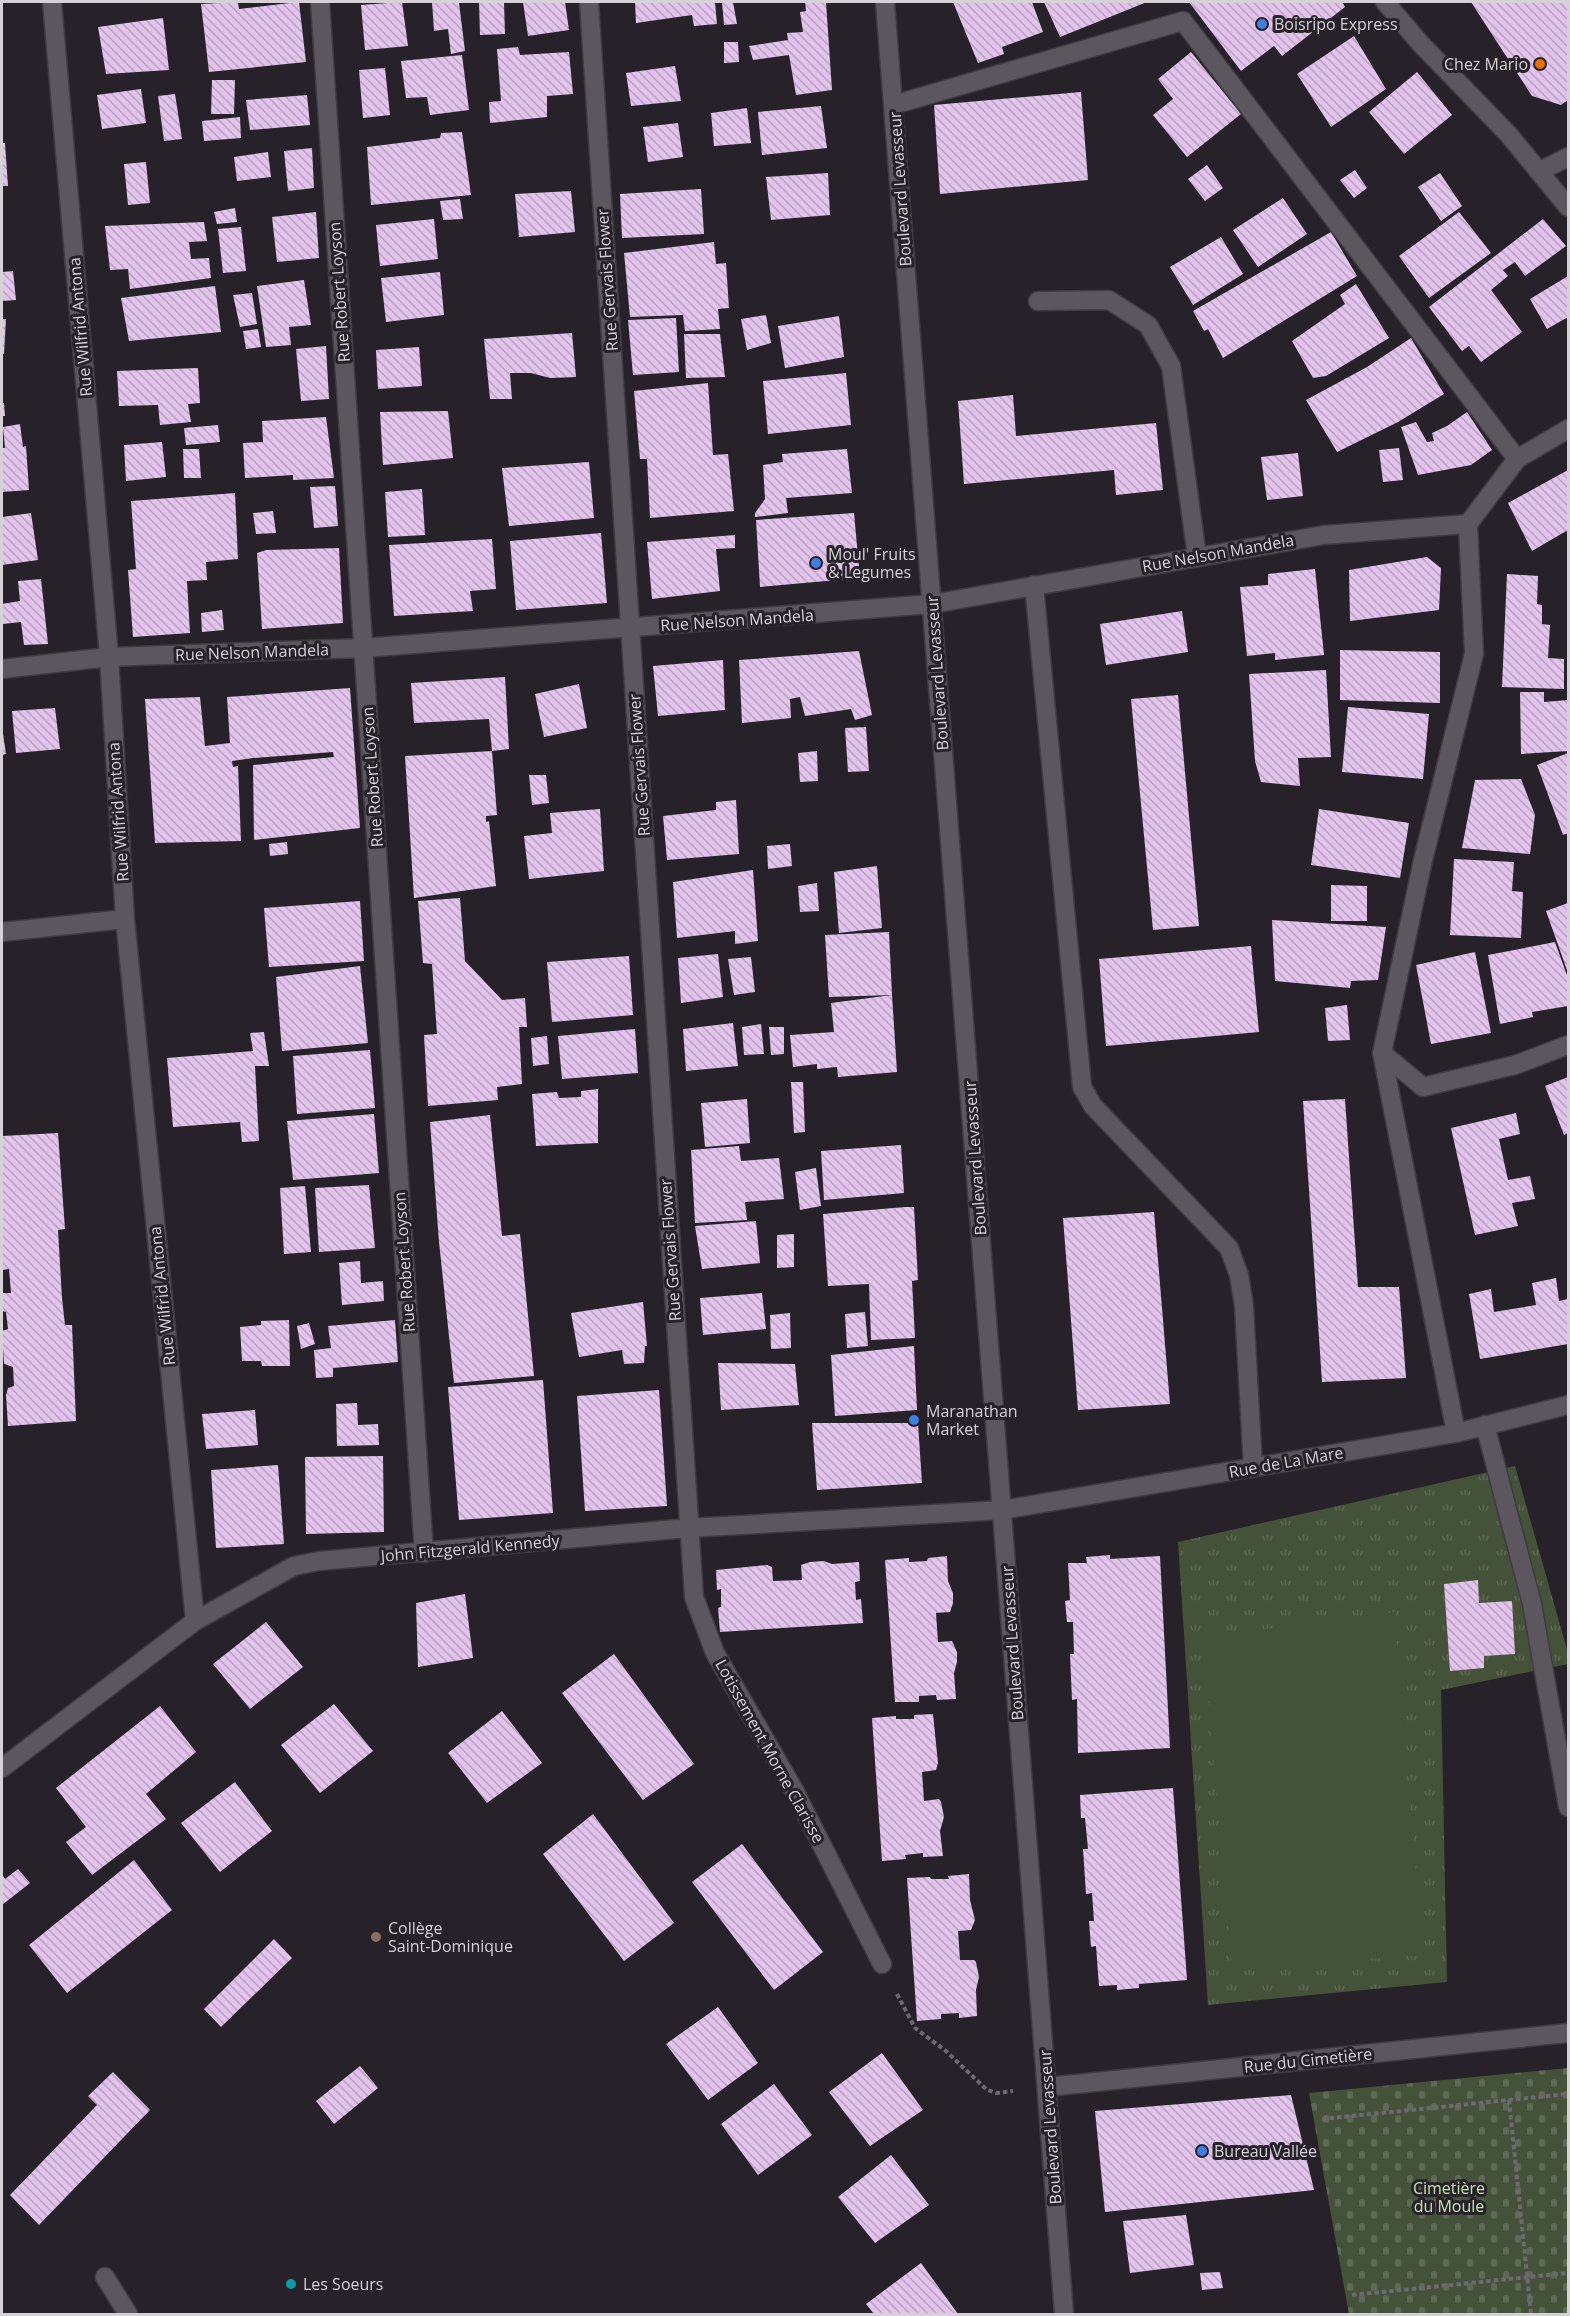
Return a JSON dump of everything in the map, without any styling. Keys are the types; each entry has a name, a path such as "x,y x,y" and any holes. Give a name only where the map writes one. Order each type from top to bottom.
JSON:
{"street":[{"name":"Rue Wilfrid Antona","path":"52,2 108,657 124,919 195,1621"},
{"name":"Rue Robert Loyson","path":"320,2 424,1553"},
{"name":"Rue Gervais Flower","path":"589,2 688,1528"},
{"name":"Boulevard Levasseur","path":"885,2 1064,2314"},
{"path":"1385,2 1420,43 1509,135 1569,207"},
{"path":"893,105 1183,21 1517,459"},
{"path":"1540,171 1569,157"},
{"path":"1038,301 1108,300 1148,325 1171,366 1197,557"},
{"path":"1456,1433 1382,1053 1423,860 1474,654 1468,524 1517,459 1569,429"},
{"name":"Rue Nelson Mandela","path":"2,669 108,657 363,648 932,604 1324,535 1468,524"},
{"path":"1034,585 1082,1087 1093,1106 1229,1248 1239,1275 1244,1306 1253,1468"},
{"path":"2,932 124,919"},
{"path":"1382,1053 1423,1087 1515,1065 1569,1045"},
{"name":"Rue de La Mare","path":"1002,1510 1456,1433 1569,1405"},
{"path":"1485,1425 1532,1604 1569,1807"},
{"name":"John Fitzgerald Kennedy","path":"2,1768 195,1621 294,1566 319,1561 688,1528 1002,1510"},
{"name":"Lotissement Morne Clarisse","path":"688,1528 694,1597 715,1653 794,1790 882,1964"},
{"name":"Rue du Cimetière","path":"1047,2087 1569,2033"},
{"path":"105,2277 128,2314"}],"path":[{"path":"882,1964 915,2028 946,2050 987,2090 997,2093 1047,2087"},
{"path":"1322,2119 1569,2094"},
{"path":"1509,2100 1531,2314"},
{"path":"1352,2295 1569,2273"}],"green space":[{"path":"1515,1466 1568,1653 1568,1664 1441,1690 1447,1982 1208,2005 1178,1542"},
{"path":"1395,1612 1403,1738 1424,1955 1232,1968 1205,1637"},
{"name":"Cimetière du Moule","path":"1568,2068 1568,2314 1349,2314 1309,2093"}],"building":[{"path":"238,2 239,9 299,2 306,62 209,72 201,4"},
{"path":"402,2 408,46 365,50 361,5"},
{"path":"432,2 459,3 465,51 451,54 448,29 434,31"},
{"path":"479,2 504,2 505,34 480,35"},
{"path":"523,2 565,2 569,30 528,36"},
{"path":"635,2 715,2 717,24 694,26 692,15 636,23"},
{"path":"722,2 733,2 737,24 724,25"},
{"path":"805,2 826,2 832,90 796,95 789,55 753,60 749,46 788,40 787,33 803,32 800,12 806,11"},
{"path":"953,2 1032,2 1043,32 1002,47 1004,54 978,63"},
{"path":"1044,2 1147,2 1060,37"},
{"name":"Boisripo Express","path":"1189,2 1342,2 1345,7 1282,56 1274,46 1241,71"},
{"name":"Chez Mario","path":"1471,2 1568,2 1568,100 1561,105 1532,96"},
{"path":"163,18 169,70 106,74 98,27"},
{"path":"1354,36 1386,89 1331,127 1297,74"},
{"path":"724,42 738,42 739,62 724,63"},
{"path":"518,47 520,55 569,52 573,94 547,96 547,117 490,123 489,102 501,101 497,49"},
{"path":"1191,52 1241,114 1187,157 1153,115 1173,99 1158,79"},
{"path":"462,55 469,110 430,115 427,97 406,98 401,61"},
{"path":"675,66 681,101 631,106 626,73"},
{"path":"385,68 390,115 363,118 359,70"},
{"path":"1417,72 1452,115 1404,154 1369,112"},
{"path":"212,80 235,80 234,114 211,114"},
{"path":"141,89 146,123 102,129 97,95"},
{"path":"1081,92 1088,180 940,194 934,105"},
{"path":"175,94 182,139 164,141 158,96"},
{"path":"307,95 310,125 250,130 246,100"},
{"path":"821,106 827,148 762,155 758,112"},
{"path":"747,108 751,143 714,146 711,113"},
{"path":"240,117 241,138 204,141 202,121"},
{"path":"678,123 683,157 648,162 643,127"},
{"path":"462,132 471,195 371,205 367,147 440,138 441,133"},
{"path":"2,143 5,143 8,186 2,186"},
{"path":"312,148 314,188 288,191 284,151"},
{"path":"268,152 271,177 237,181 234,157"},
{"path":"146,162 150,203 128,205 124,164"},
{"path":"1207,165 1223,188 1205,201 1188,179"},
{"path":"1355,170 1367,188 1354,198 1340,180"},
{"path":"828,173 830,215 771,220 766,177"},
{"path":"1440,173 1462,206 1441,221 1418,187"},
{"path":"701,189 704,234 622,238 620,194"},
{"path":"571,191 575,232 519,237 515,194"},
{"path":"1283,198 1307,234 1258,267 1233,230"},
{"path":"460,199 463,219 443,220 440,201"},
{"path":"235,208 237,222 217,224 214,212"},
{"path":"316,212 319,258 277,262 272,217"},
{"path":"1459,212 1491,253 1429,298 1399,256"},
{"path":"434,219 438,259 380,266 376,225"},
{"path":"1543,219 1566,246 1525,276 1515,262 1503,270 1508,276 1491,290 1522,332 1481,362 1469,346 1462,351 1429,307"},
{"path":"204,222 207,241 189,242 191,259 209,258 211,278 130,289 128,269 110,270 105,226"},
{"path":"241,227 246,271 223,273 218,229"},
{"path":"1331,232 1357,276 1223,358 1208,329 1204,331 1193,311"},
{"path":"1221,237 1243,274 1193,305 1170,267"},
{"path":"714,242 716,264 726,263 729,308 718,309 720,329 685,331 683,315 630,317 624,253"},
{"path":"13,271 16,300 2,301 2,272"},
{"path":"440,272 444,315 386,322 381,278"},
{"path":"1568,276 1568,317 1547,329 1530,299"},
{"path":"304,280 311,325 289,327 291,345 266,347 257,286"},
{"path":"1356,284 1389,338 1326,376 1313,378 1292,341 1345,304 1340,295"},
{"path":"215,286 221,332 129,341 121,298"},
{"path":"252,293 257,324 240,327 233,295"},
{"path":"766,315 771,343 747,350 741,319"},
{"path":"839,316 844,357 785,368 778,326"},
{"path":"676,318 679,372 633,375 628,320"},
{"path":"2,319 6,319 4,354 2,354"},
{"path":"258,329 261,347 246,349 243,331"},
{"path":"572,333 576,377 550,378 531,373 510,373 512,399 490,399 484,339"},
{"path":"684,334 720,334 725,377 686,378"},
{"path":"1411,338 1444,394 1398,422 1337,452 1306,400 1367,367"},
{"path":"326,346 329,399 301,401 296,349"},
{"path":"419,347 422,386 378,389 376,350"},
{"path":"198,368 200,403 188,404 191,422 160,425 158,405 119,406 117,371"},
{"path":"846,373 851,425 768,434 763,381"},
{"path":"708,383 713,455 728,454 734,511 650,518 647,459 640,459 634,391"},
{"path":"1013,395 1016,436 1156,423 1163,490 1116,495 1114,470 964,484 958,401"},
{"path":"2,403 4,403 5,416 2,416"},
{"path":"448,411 453,458 383,465 380,412"},
{"path":"1467,412 1492,450 1471,465 1418,475 1401,427 1416,422 1427,442 1434,441 1432,433"},
{"path":"326,417 334,478 293,480 293,475 245,478 243,443 263,442 262,421"},
{"path":"20,424 23,447 26,446 29,490 2,492 2,448 5,448 3,427"},
{"path":"218,425 220,442 186,445 184,428"},
{"path":"162,442 166,477 126,481 124,445"},
{"path":"1399,448 1403,480 1383,482 1379,450"},
{"path":"183,449 199,449 201,478 184,478"},
{"path":"847,449 852,493 786,498 788,513 755,517 755,513 765,499 763,465 783,462 782,454"},
{"path":"1298,453 1303,496 1267,500 1261,457"},
{"path":"589,462 594,518 509,526 502,468"},
{"path":"1568,470 1568,530 1532,551 1508,503"},
{"path":"335,486 338,526 314,528 310,487"},
{"path":"422,489 425,535 388,537 385,492"},
{"path":"235,493 238,559 206,562 207,580 187,581 190,633 133,637 128,570 136,569 131,501"},
{"path":"273,511 276,533 256,534 253,513"},
{"path":"31,513 38,560 2,565 2,517"},
{"path":"854,513 860,578 760,587 756,520"},
{"path":"601,533 607,603 516,610 510,541"},
{"path":"735,535 735,548 716,549 720,591 652,599 647,542"},
{"path":"492,539 496,589 470,591 473,611 394,616 389,545"},
{"path":"339,548 343,623 262,629 257,553 266,550"},
{"path":"1427,557 1441,568 1439,610 1350,621 1349,570"},
{"path":"1315,569 1324,655 1275,660 1275,653 1247,656 1240,587 1268,585 1268,574"},
{"path":"1507,574 1538,576 1537,604 1542,605 1542,624 1550,625 1548,658 1564,659 1564,689 1502,687"},
{"path":"41,579 48,644 24,645 21,622 3,624 2,604 20,601 18,581"},
{"path":"222,610 224,630 202,632 201,613"},
{"path":"1182,611 1188,652 1106,665 1100,624"},
{"path":"1340,650 1440,652 1440,703 1340,700"},
{"path":"859,651 872,715 855,720 851,709 805,716 800,697 790,699 791,718 742,723 739,660"},
{"path":"723,660 725,710 658,716 653,666"},
{"path":"1326,670 1331,757 1298,758 1300,786 1261,782 1255,761 1249,674"},
{"path":"505,677 509,749 492,751 489,719 414,723 411,683"},
{"path":"579,684 587,728 544,737 535,694"},
{"path":"350,688 360,828 254,840 253,765 334,757 333,752 232,761 233,767 238,766 241,841 155,843 145,699 200,697 205,746 230,743 227,697"},
{"path":"1520,692 1544,692 1544,702 1568,700 1568,751 1521,754"},
{"path":"1178,695 1199,926 1153,930 1131,699"},
{"path":"1348,707 1429,714 1423,779 1342,772"},
{"path":"55,708 60,749 16,753 12,711"},
{"path":"2,727 6,754 2,755"},
{"path":"866,727 869,771 848,772 845,728"},
{"path":"492,751 497,815 486,816 486,822 489,821 496,886 414,898 405,756"},
{"path":"817,751 818,781 800,782 798,753"},
{"path":"1568,753 1568,833 1563,835 1537,765"},
{"path":"529,775 546,775 549,803 532,805"},
{"path":"1521,779 1535,815 1530,854 1462,848 1475,780"},
{"path":"736,800 739,854 667,860 663,816 716,810 716,802"},
{"path":"600,809 604,871 529,879 524,836 552,833 550,813"},
{"path":"1319,809 1409,823 1400,878 1311,865"},
{"path":"287,842 288,854 270,856 269,844"},
{"path":"790,844 792,866 768,869 767,846"},
{"path":"1454,859 1514,862 1512,891 1523,892 1521,938 1450,935"},
{"path":"877,866 882,928 839,933 834,872"},
{"path":"753,870 758,941 735,944 735,931 677,938 673,882"},
{"path":"817,883 819,911 800,912 798,886"},
{"path":"1331,885 1367,886 1367,921 1331,921"},
{"path":"460,898 465,961 502,1000 525,998 527,1027 519,1027 522,1084 497,1087 498,1100 428,1106 424,1035 437,1034 432,964 423,963 418,901"},
{"path":"360,901 364,961 269,967 264,908"},
{"path":"1568,903 1568,973 1546,911"},
{"path":"1272,920 1386,927 1378,980 1351,981 1350,988 1275,981"},
{"path":"889,932 892,995 829,997 825,935"},
{"path":"1555,942 1568,978 1568,1006 1532,1012 1533,1017 1500,1024 1488,955"},
{"path":"1251,946 1259,1032 1106,1046 1099,959"},
{"path":"1475,952 1491,1033 1431,1044 1416,965"},
{"path":"718,954 723,997 681,1003 678,958"},
{"path":"629,956 633,1015 552,1022 547,962"},
{"path":"751,957 755,992 734,995 728,959"},
{"path":"360,966 368,1043 282,1051 276,977"},
{"path":"892,995 897,1072 838,1077 837,1067 817,1069 817,1064 793,1067 790,1035 834,1032 831,1003"},
{"path":"1347,1005 1350,1040 1328,1041 1325,1008"},
{"path":"733,1023 738,1066 686,1071 683,1029"},
{"path":"761,1024 764,1054 744,1055 742,1027"},
{"path":"769,1027 784,1027 784,1054 771,1055"},
{"path":"635,1029 638,1073 562,1079 558,1036"},
{"path":"264,1032 269,1066 255,1066 259,1141 242,1142 240,1122 173,1127 167,1058 253,1051 250,1033"},
{"path":"547,1036 549,1064 533,1066 531,1038"},
{"path":"370,1050 375,1108 297,1114 293,1056"},
{"path":"1568,1077 1568,1133 1564,1135 1545,1086"},
{"path":"791,1082 803,1082 805,1132 794,1133"},
{"path":"598,1089 598,1143 536,1146 532,1094 557,1092 559,1098 581,1097 581,1091"},
{"path":"747,1099 750,1143 705,1147 701,1103"},
{"path":"1345,1099 1358,1287 1399,1287 1406,1378 1322,1382 1303,1101"},
{"path":"1516,1113 1520,1134 1499,1139 1508,1180 1530,1176 1535,1199 1512,1203 1518,1226 1475,1235 1451,1128"},
{"path":"374,1114 379,1173 293,1180 287,1121"},
{"path":"490,1115 502,1236 520,1234 534,1376 454,1383 439,1242 430,1122"},
{"path":"58,1133 65,1229 58,1230 62,1298 65,1325 72,1325 76,1421 8,1426 6,1395 8,1388 14,1386 13,1367 4,1364 2,1331 8,1329 6,1312 2,1311 2,1293 11,1293 9,1269 2,1270 2,1136"},
{"path":"901,1145 904,1193 824,1200 821,1151"},
{"path":"739,1146 741,1161 779,1158 784,1199 745,1202 747,1220 695,1223 691,1150"},
{"path":"816,1168 821,1206 800,1210 795,1172"},
{"path":"369,1185 375,1248 319,1252 315,1188"},
{"path":"305,1186 311,1252 284,1254 280,1188"},
{"path":"914,1207 918,1280 912,1281 915,1338 871,1340 869,1284 828,1286 823,1214"},
{"path":"1154,1212 1170,1404 1078,1410 1063,1218"},
{"path":"756,1221 760,1263 702,1269 695,1226"},
{"path":"794,1234 794,1267 777,1268 777,1235"},
{"path":"360,1261 361,1283 383,1281 384,1301 342,1305 339,1263"},
{"path":"1556,1278 1559,1301 1568,1299 1568,1344 1480,1359 1469,1294 1491,1289 1494,1312 1536,1305 1532,1283"},
{"path":"762,1293 766,1329 703,1335 700,1298"},
{"path":"643,1302 647,1346 645,1346 644,1363 624,1364 622,1350 579,1357 571,1313"},
{"path":"865,1312 868,1346 847,1348 845,1314"},
{"path":"790,1313 791,1348 771,1349 770,1315"},
{"path":"289,1320 290,1366 262,1366 261,1361 242,1361 240,1327 261,1325 261,1321"},
{"path":"395,1320 398,1362 333,1368 333,1377 316,1378 314,1350 331,1348 328,1326"},
{"path":"309,1323 315,1344 301,1349 297,1326"},
{"path":"914,1346 917,1410 835,1416 831,1355"},
{"path":"718,1363 795,1364 799,1405 721,1410"},
{"path":"543,1380 553,1513 459,1520 448,1387"},
{"path":"659,1390 667,1506 585,1511 577,1396"},
{"path":"357,1403 358,1425 378,1424 379,1445 337,1446 336,1404"},
{"path":"255,1410 258,1445 206,1449 202,1414"},
{"path":"812,1423 918,1423 922,1483 817,1490"},
{"path":"383,1456 384,1532 306,1534 305,1457"},
{"path":"278,1465 284,1544 216,1548 211,1470"},
{"path":"1110,1555 1110,1559 1160,1556 1170,1748 1078,1753 1077,1699 1072,1700 1070,1654 1074,1654 1073,1622 1067,1622 1065,1601 1070,1600 1068,1563 1087,1563 1086,1557"},
{"path":"947,1556 948,1581 953,1593 953,1603 950,1612 936,1613 938,1642 952,1641 957,1652 954,1673 956,1699 937,1700 936,1695 919,1696 919,1702 895,1702 885,1560 909,1558 909,1562 927,1561 928,1558"},
{"path":"824,1561 832,1564 859,1562 860,1581 855,1582 856,1600 861,1599 863,1623 720,1632 718,1608 721,1607 721,1589 717,1590 716,1570 767,1565 772,1567 773,1581 802,1580 801,1565"},
{"path":"1478,1580 1479,1603 1512,1601 1515,1654 1484,1656 1484,1668 1450,1671 1444,1584"},
{"path":"465,1594 473,1658 418,1667 416,1603"},
{"path":"266,1622 303,1667 250,1709 213,1664"},
{"path":"614,1654 694,1764 643,1800 562,1693"},
{"path":"334,1704 373,1751 320,1793 281,1745"},
{"path":"160,1706 196,1752 146,1794 166,1819 92,1875 66,1842 86,1827 56,1788"},
{"path":"502,1711 542,1763 487,1803 448,1753"},
{"path":"933,1714 938,1763 936,1770 922,1772 924,1801 939,1799 941,1802 944,1817 940,1831 943,1856 923,1857 923,1853 905,1855 906,1859 882,1861 872,1718 896,1716 896,1719 914,1719 914,1715"},
{"path":"235,1782 272,1831 220,1872 181,1823"},
{"path":"1173,1788 1187,1980 1139,1984 1139,1988 1117,1990 1117,1985 1099,1986 1096,1946 1091,1947 1089,1921 1094,1921 1092,1893 1086,1894 1083,1849 1088,1849 1085,1818 1081,1818 1080,1795"},
{"path":"593,1814 674,1923 624,1961 543,1854"},
{"path":"742,1844 823,1952 774,1990 692,1882"},
{"path":"134,1860 172,1910 67,1993 29,1945"},
{"path":"18,1869 30,1883 2,1905 2,1874 5,1879"},
{"path":"969,1874 970,1900 975,1920 971,1930 958,1931 960,1960 976,1962 979,1977 976,1990 977,2016 959,2018 959,2013 941,2014 941,2019 917,2021 907,1878 949,1879 948,1876"},
{"path":"274,1939 292,1958 221,2027 204,2009"},
{"path":"718,2007 758,2063 708,2100 666,2044"},
{"path":"882,2053 923,2110 870,2146 829,2092"},
{"path":"360,2066 378,2088 334,2124 316,2101"},
{"path":"113,2072 150,2110 39,2225 10,2195 97,2105 88,2096"},
{"path":"774,2084 812,2135 758,2175 721,2124"},
{"name":"Bureau Vallée","path":"1291,2095 1314,2190 1105,2212 1095,2111"},
{"path":"891,2155 929,2205 875,2243 838,2197"},
{"path":"1186,2215 1194,2265 1130,2273 1123,2221"},
{"path":"921,2263 958,2314 874,2314 866,2304"},
{"path":"1220,2272 1223,2288 1202,2290 1200,2273"}],"place":[{"name":"Boisripo Express","path":"1262,24"},
{"name":"Chez Mario","path":"1540,64"},
{"name":"Moul' Fruits & Legumes","path":"816,563"},
{"name":"Maranathan Market","path":"914,1420"},
{"name":"Collège Saint-Dominique","path":"376,1937"},
{"name":"Bureau Vallée","path":"1202,2151"},
{"name":"Les Soeurs","path":"291,2284"}]}
